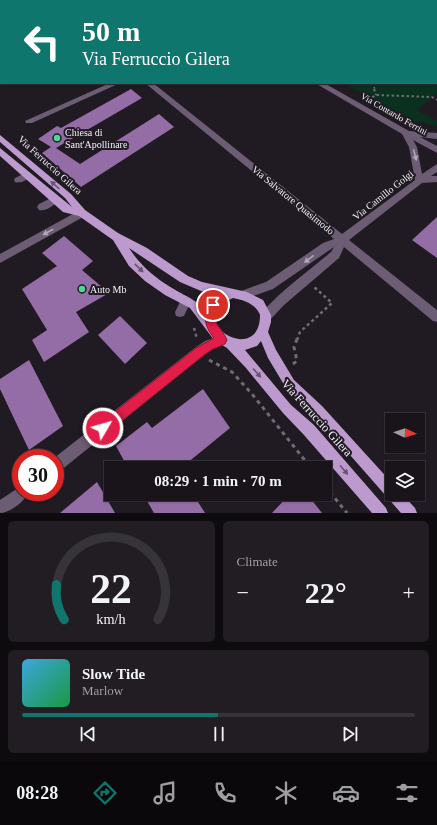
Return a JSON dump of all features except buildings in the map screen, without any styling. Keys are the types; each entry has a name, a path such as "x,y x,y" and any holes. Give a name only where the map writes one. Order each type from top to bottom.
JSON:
{"main road":[{"name":"Via Ferruccio Gilera","path":"0,138 68,196 82,213 116,236 143,251 168,270 201,286 232,293 245,294"},
{"name":"Via Ferruccio Gilera","path":"0,151 66,209 82,213"},
{"name":"Via Ferruccio Gilera","path":"116,236 133,263 149,278 190,303 211,327 266,383 276,397 309,430 381,513"},
{"path":"211,327 209,316 213,305 222,297 232,293"},
{"path":"226,342 249,343 257,338 262,331 265,317 259,303 245,294"},
{"name":"Via Ferruccio Gilera","path":"262,331 282,373 290,384 318,410 385,486"},
{"name":"Via Ferruccio Gilera","path":"399,501 410,513"}],"street":[{"path":"29,121 114,84"},
{"name":"Via Salvatore Quasimodo","path":"151,84 437,317"},
{"name":"Via Contardo Ferrini","path":"321,84 437,150"},
{"path":"405,132 437,136"},
{"path":"405,132 413,146 419,180 437,179"},
{"name":"Via Camillo Golgi","path":"342,240 437,167"},
{"path":"18,180 28,175"},
{"path":"42,207 55,199"},
{"path":"0,259 82,213"},
{"path":"265,317 280,302 335,255 342,240"},
{"path":"245,294 269,286 326,246 342,240"},
{"path":"180,312 190,303"},
{"path":"64,459 209,345 226,342"},
{"path":"0,510 12,500"}],"path":[{"path":"373,84 376,95"},
{"path":"368,101 376,95 432,97 437,100"},
{"path":"282,373 297,361 294,347 300,332 332,303 306,280"},
{"path":"190,303 191,315 200,352 212,363 232,372 252,394 305,461"},
{"path":"252,394 266,383"},
{"path":"332,495 347,513"}],"green space":[{"path":"345,84 437,84 437,93 417,110 437,121 437,126 414,121"}],"place":[{"name":"Chiesa di Sant'Apollinare","path":"57,138"},
{"name":"Auto Mb","path":"82,289"}],"route":[{"path":"103,428 209,345 222,340 215,334 211,327 209,316 213,305"}]}
